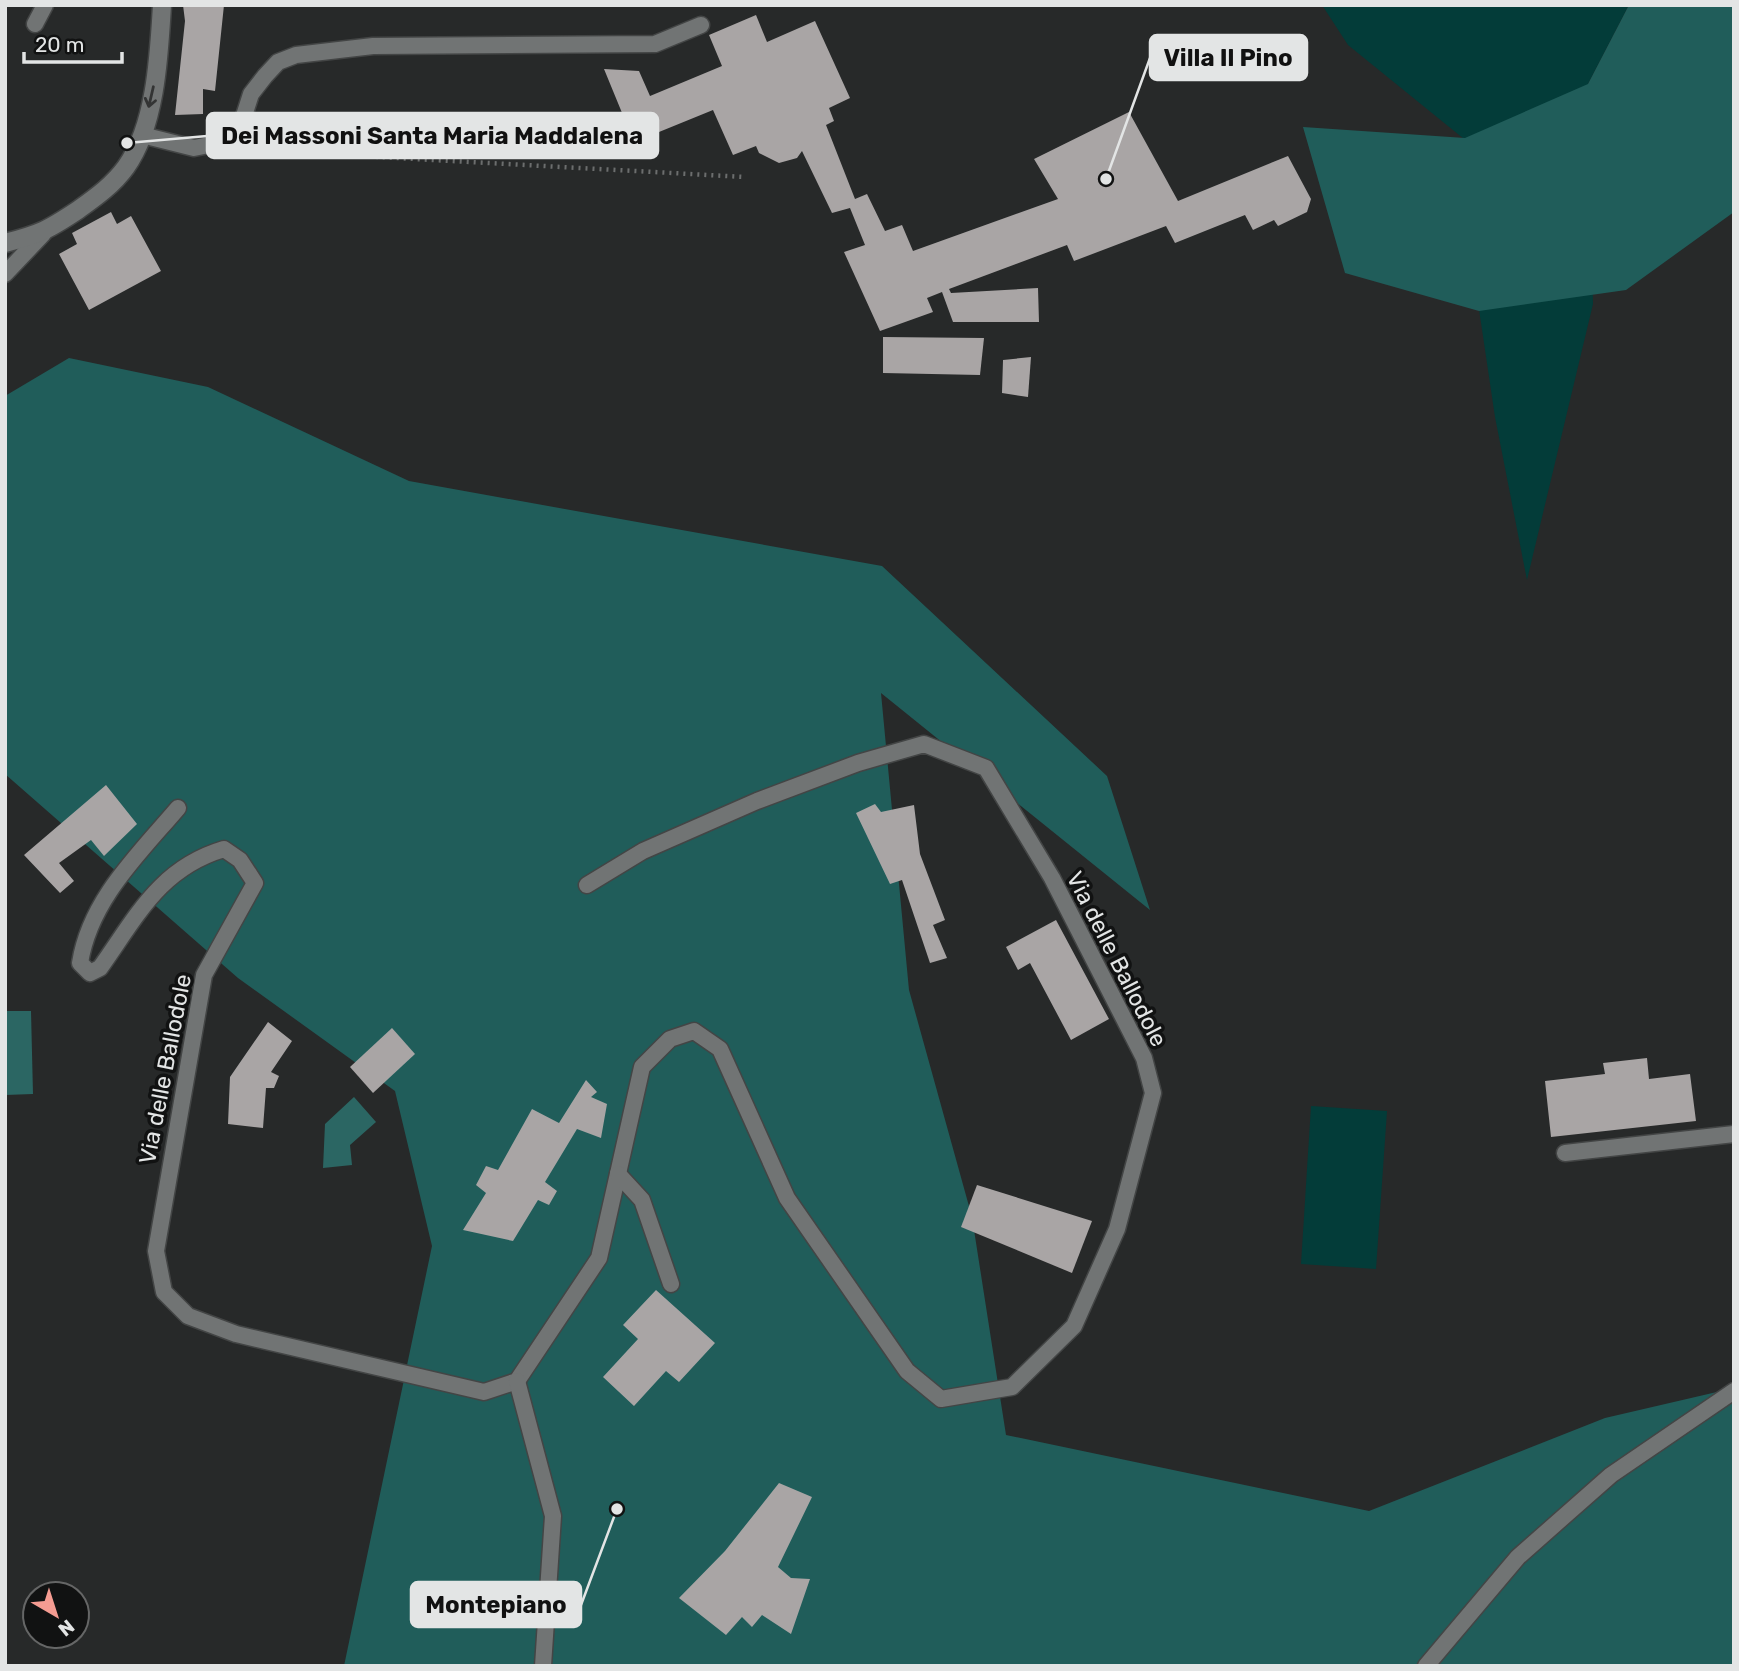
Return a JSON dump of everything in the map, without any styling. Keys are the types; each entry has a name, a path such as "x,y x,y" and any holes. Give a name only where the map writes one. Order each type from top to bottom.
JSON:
{"street":[{"path":"5,243 43,234 113,183 127,166 142,135 159,63 162,5"}],"lane":[{"path":"35,24 46,5"},
{"path":"142,135 194,148 219,143 233,133 243,119 250,94 265,76 278,62 296,55 373,46 655,44 701,25"},
{"path":"5,275 43,234"},
{"name":"Via delle Ballodole","path":"178,808 112,886 85,935 80,963 90,973 100,968 158,887 196,858 225,849 240,860 255,883 204,975 156,1251 164,1292 188,1316 236,1334 484,1392 517,1381 599,1258 642,1067 670,1039 694,1031 720,1049 788,1198 907,1371 942,1399 1013,1387 1074,1326 1117,1229 1153,1093 1144,1058 1052,878 986,768 924,744 858,763 757,801 643,851 587,885"},
{"path":"1565,1153 1734,1134"},
{"path":"618,1174 642,1200 671,1284"},
{"path":"517,1381 553,1516 543,1666"},
{"path":"1426,1666 1518,1557 1611,1475 1734,1391"}],"path":[{"path":"219,143 255,151 745,177"}],"shaded area":[{"path":"1322,5 1629,5 1588,84 1593,304 1527,580 1495,417 1466,222 1464,139 1348,45"},
{"path":"1629,5 1734,5 1734,212 1626,290 1479,311 1345,273 1303,127 1465,138 1588,84"},
{"path":"69,358 208,387 409,481 882,566 1107,776 1150,910 881,693 909,990 972,1217 1006,1435 1369,1511 1605,1418 1734,1388 1734,1666 344,1666 432,1246 395,1091 238,978 5,774 5,396"},
{"path":"5,1011 31,1011 33,1094 5,1095"},
{"path":"354,1097 376,1122 350,1145 352,1165 323,1168 325,1124"},
{"path":"1311,1106 1387,1111 1376,1269 1301,1264"}],"building":[{"path":"183,5 224,5 215,91 203,89 203,114 175,115 185,21"},
{"path":"756,15 767,42 815,21 850,98 829,108 834,121 826,125 855,199 867,194 885,231 902,225 913,251 1058,199 1034,159 1129,112 1178,201 1288,156 1311,199 1307,212 1278,226 1274,220 1253,230 1245,215 1175,243 1166,226 1074,261 1067,245 949,289 951,293 1038,288 1039,322 953,322 942,292 927,298 933,312 880,331 844,252 865,245 850,208 832,213 802,151 797,158 779,163 759,153 756,146 733,155 713,110 659,132 649,115 627,125 604,69 639,71 650,96 722,66 709,35"},
{"path":"111,212 117,224 131,216 161,271 89,310 59,254 77,244 72,233"},
{"path":"883,337 984,338 980,375 883,373"},
{"path":"1031,357 1028,397 1002,393 1003,360"},
{"path":"106,785 137,824 104,856 91,840 59,863 74,881 60,893 24,855"},
{"path":"875,804 881,812 914,805 920,854 945,920 933,925 947,958 930,963 902,880 890,884 856,813"},
{"path":"1056,920 1109,1019 1071,1040 1030,963 1018,970 1006,947"},
{"path":"268,1022 292,1041 271,1072 279,1076 274,1088 266,1088 263,1128 228,1124 230,1077"},
{"path":"392,1028 415,1054 373,1093 350,1067"},
{"path":"1647,1058 1649,1079 1690,1074 1696,1121 1551,1137 1545,1081 1605,1074 1603,1063"},
{"path":"586,1080 597,1092 591,1097 607,1104 601,1138 577,1129 545,1182 557,1191 549,1205 538,1200 513,1241 463,1230 486,1193 476,1185 486,1166 498,1170 532,1109 559,1123"},
{"path":"977,1185 1092,1221 1072,1273 961,1227"},
{"path":"656,1290 715,1343 679,1382 666,1371 634,1406 603,1377 638,1339 623,1325"},
{"path":"779,1483 812,1497 778,1567 791,1578 810,1579 791,1634 762,1615 752,1627 742,1617 726,1635 679,1598 725,1551"}],"place":[{"name":"Dei Massoni Santa Maria Maddalena","path":"127,143"},
{"name":"Villa Il Pino","path":"1106,179"},
{"name":"Montepiano","path":"617,1509"}]}
